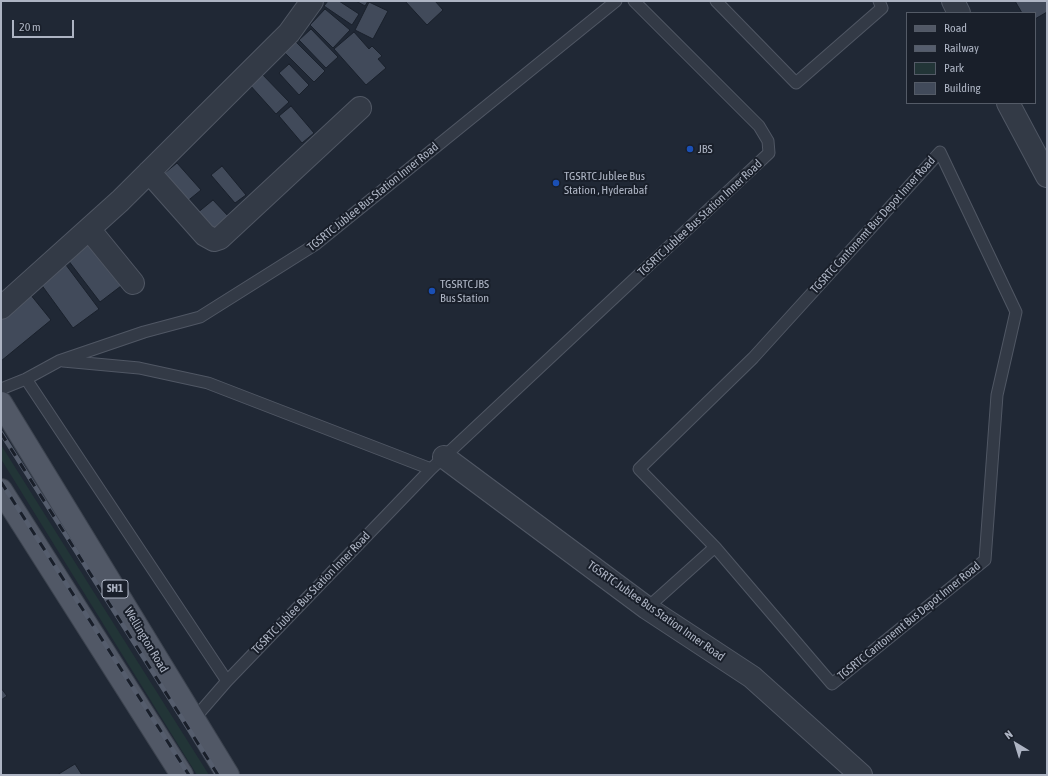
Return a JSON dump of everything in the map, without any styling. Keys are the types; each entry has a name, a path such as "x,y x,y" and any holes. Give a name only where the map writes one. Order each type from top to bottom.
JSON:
{"main road":[{"name":"Wellington Road","path":"1,403 84,536 228,775"},
{"path":"1,490 182,775"}],"street":[{"path":"1,308 120,201 289,33 312,1"},
{"path":"1009,104 1047,176"},
{"path":"149,172 205,235 214,240 220,238 360,108"},
{"path":"88,229 133,283"},
{"name":"TGSRTC Jublee Bus Station Inner Road","path":"437,463 646,608 752,677 861,775"}],"lane":[{"name":"TGSRTC Jublee Bus Station Inner Road","path":"1,389 26,379 58,361 144,332 200,317 316,244 615,1"},
{"name":"TGSRTC Jublee Bus Station Inner Road","path":"194,719 227,681 437,463 769,153 768,140 759,126 634,1"},
{"path":"716,1 796,82 882,8 879,1"},
{"name":"TGSRTC Cantonemt Bus Depot Inner Road","path":"940,152 1016,312 997,395 985,560 832,684 715,547 639,469 753,358 940,152"},
{"name":"TGSRTC Jublee Bus Station Inner Road","path":"58,361 139,368 208,383 437,463"},
{"path":"26,379 227,681"},
{"path":"646,608 715,547"}],"green space":[{"path":"1,445 209,775 197,775 1,459"}],"building":[{"path":"328,1 339,1 359,14 352,25 324,6"},
{"path":"356,1 368,1 365,6"},
{"path":"405,1 435,1 443,10 427,25"},
{"path":"1015,1 1047,1 1047,12 1036,18 1036,12 1021,12"},
{"path":"369,2 388,11 373,39 355,30"},
{"path":"325,9 350,30 333,48 310,25"},
{"path":"311,29 338,57 326,68 299,40"},
{"path":"354,32 369,49 372,46 382,56 378,59 386,68 366,85 334,49"},
{"path":"295,41 325,71 314,82 284,52"},
{"path":"289,64 309,85 299,95 279,73"},
{"path":"261,73 289,102 276,114 249,84"},
{"path":"291,106 314,133 302,143 279,116"},
{"path":"177,163 201,190 185,203 161,176"},
{"path":"222,166 246,195 235,203 211,175"},
{"path":"213,200 229,217 212,232 196,214"},
{"path":"89,244 121,286 100,302 68,260"},
{"path":"63,261 99,309 73,328 38,280"},
{"path":"30,294 51,320 1,361 1,318"},
{"path":"1,688 7,696 1,700"},
{"path":"75,764 82,775 57,775"}],"railway":[{"path":"1,433 218,775"},
{"path":"1,482 189,775"}],"place":[{"name":"JBS","path":"690,149"},
{"name":"TGSRTC Jublee Bus Station , Hyderabaf","path":"556,183"},
{"name":"TGSRTC JBS Bus Station","path":"432,291"}]}
